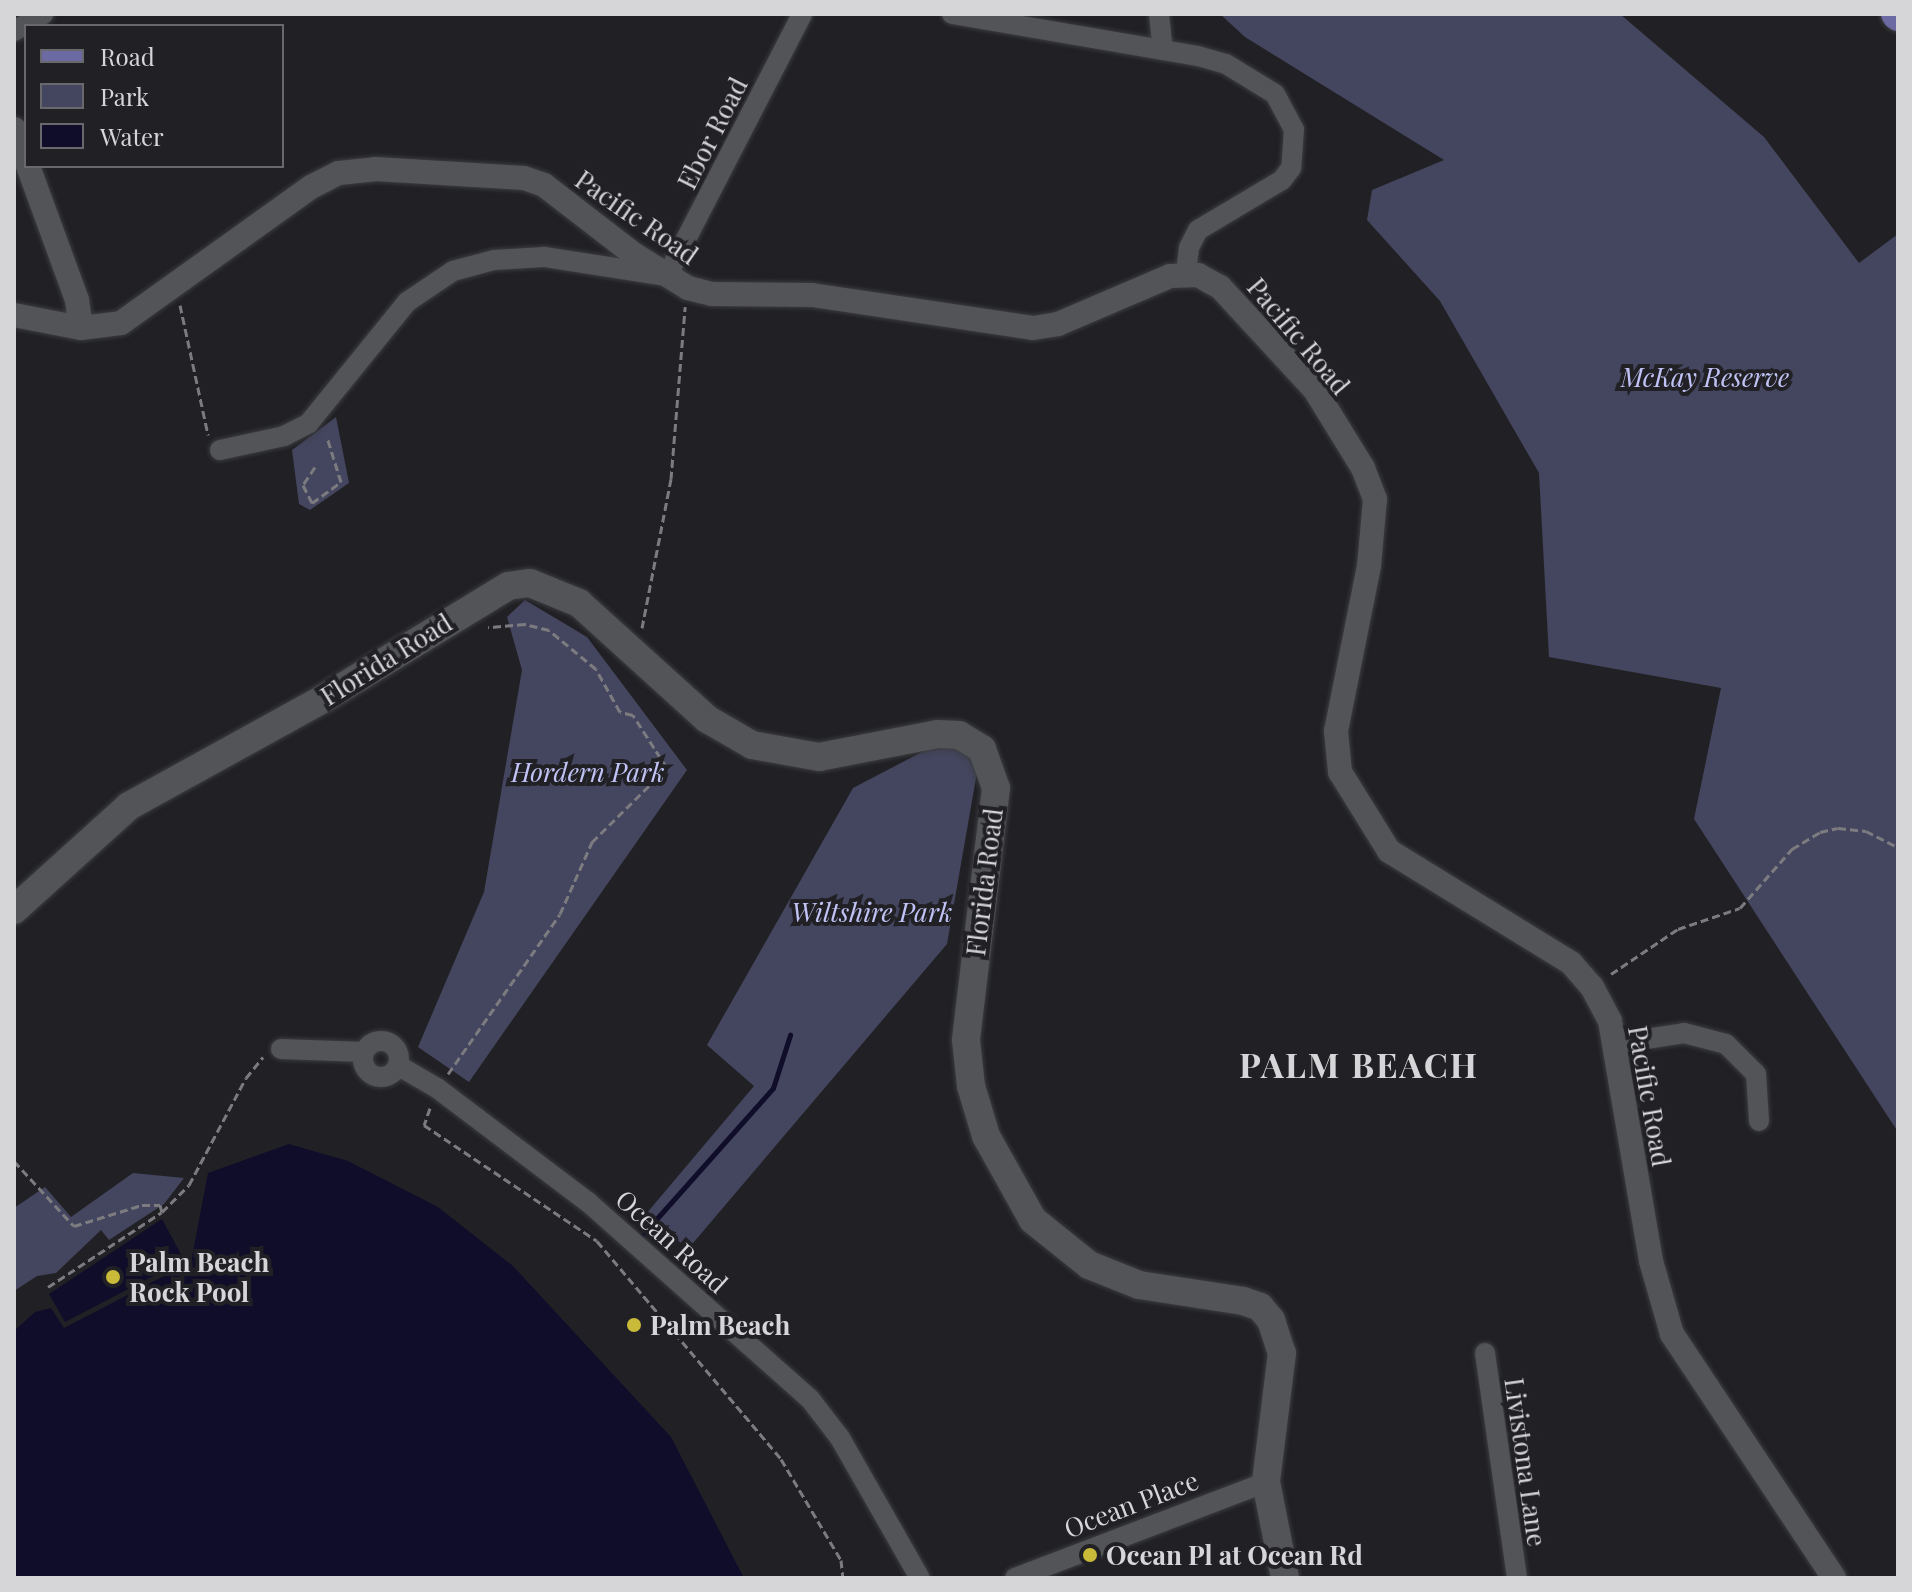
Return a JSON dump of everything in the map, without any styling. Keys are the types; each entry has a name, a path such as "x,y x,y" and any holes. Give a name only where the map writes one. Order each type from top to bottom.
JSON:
{"main road":[{"name":"Florida Road","path":"14,910 129,806 323,699 508,586 530,583 561,592 707,719 752,745 819,757 938,734 959,735 982,749 996,788 994,829 966,1040 971,1086 986,1136 1033,1220 1089,1265 1139,1285 1243,1301 1260,1307 1271,1320 1282,1353 1266,1482 1285,1578"}],"street":[{"path":"26,24 44,14"},
{"name":"Ebor Road","path":"678,282 802,14"},
{"path":"952,14 1163,50 1226,64 1255,78 1284,107 1296,145 1282,180 1198,230 1189,248 1186,274"},
{"path":"1159,14 1163,50"},
{"path":"14,129 24,156"},
{"path":"28,168 77,300 81,328"},
{"name":"Pacific Road","path":"14,315 81,328 132,319 318,183 339,173 375,169 524,178 570,203 678,282 712,294 812,295 1033,328 1058,324 1158,279 1186,274 1220,287 1315,390 1371,486 1375,514 1369,566 1336,731 1338,763 1350,793 1389,851 1571,963 1592,987 1610,1021 1651,1261 1672,1334 1834,1578"},
{"path":"220,450 284,436 309,423 407,302 453,271 494,260 544,257 678,282"},
{"path":"1614,1044 1684,1033 1726,1044 1756,1074 1759,1121"},
{"name":"Ocean Road","path":"281,1049 364,1052 364,1066 374,1077 389,1076 399,1066 437,1088 599,1210 810,1399 840,1438 920,1578"},
{"name":"Livistona Lane","path":"1485,1353 1517,1578"},
{"name":"Ocean Place","path":"1015,1578 1266,1482"}],"path":[{"path":"637,655 671,479 678,282"},
{"path":"176,288 208,434 220,450"},
{"path":"315,467 303,485 312,503 341,482 326,428"},
{"path":"326,443 327,437"},
{"path":"473,628 525,624 549,630 596,669 620,712 633,715 667,768 592,842 560,914 437,1088 424,1125 597,1241 781,1459 841,1560 843,1578"},
{"path":"1592,987 1678,929 1740,908 1792,849 1820,832 1838,828 1866,831 1898,847"},
{"path":"48,1287 162,1212 189,1185 246,1078 264,1057 281,1049"},
{"path":"14,1161 74,1226 142,1205 160,1205 162,1212"}],"green space":[{"name":"McKay Reserve","path":"1220,14 1620,14 1764,137 1859,263 1898,234 1898,1132 1694,819 1721,688 1549,657 1539,473 1440,301 1367,220 1372,190 1444,160 1245,37"},
{"path":"336,417 349,483 310,510 299,504 292,450"},
{"name":"Hordern Park","path":"525,600 587,637 687,770 469,1082 418,1047 484,892 522,670 507,617"},
{"name":"Wiltshire Park","path":"962,731 983,738 947,944 688,1249 646,1214 754,1086 707,1045 853,788"},
{"path":"133,1173 184,1178 164,1204 109,1240 101,1230 56,1273 37,1276 14,1291 14,1208 45,1187 71,1217"}],"water":[{"path":"289,1144 348,1161 438,1207 513,1266 671,1437 744,1578 14,1578 14,1331 35,1312 51,1308 64,1328 191,1262 208,1173"},
{"name":"Palm Beach Rock Pool","path":"162,1219 184,1260 65,1322 49,1294"}],"waterway":[{"path":"643,1234 773,1088 790,1035"}],"place":[{"name":"Palm Beach Rock Pool","path":"113,1277"},
{"name":"Palm Beach","path":"634,1325"},
{"name":"Ocean Pl at Ocean Rd","path":"1090,1555"}],"district":[{"name":"PALM BEACH","path":"1359,1065"}]}
